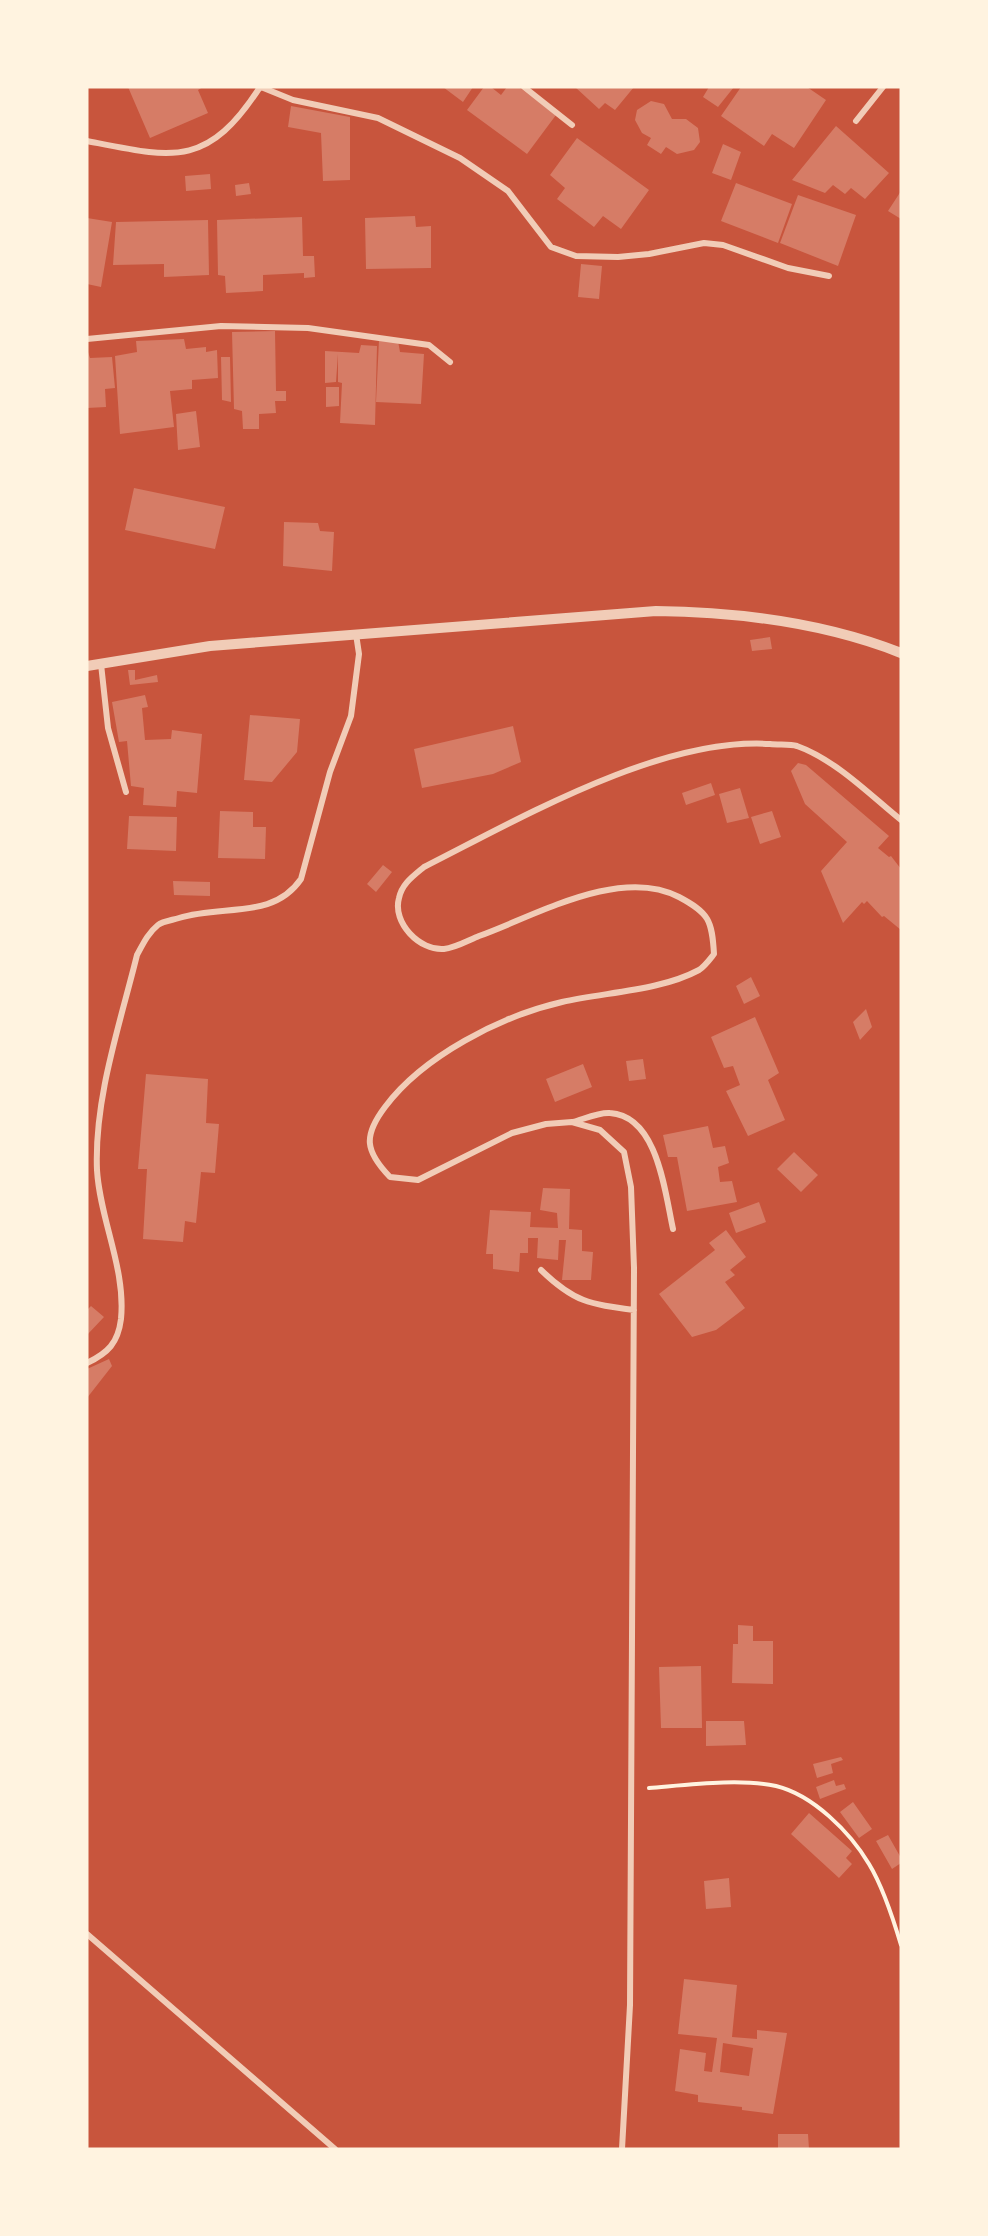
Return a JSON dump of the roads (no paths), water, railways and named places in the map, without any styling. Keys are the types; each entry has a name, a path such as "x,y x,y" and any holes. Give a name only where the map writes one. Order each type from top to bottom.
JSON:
{"street":[{"path":"87,141 152,153 185,152 208,143 227,131 260,87 294,100 378,118 460,158 508,190 551,247 576,256 618,257 649,254 704,243 723,245 788,268 829,276"},
{"path":"525,87 572,125"},
{"path":"856,121 883,87"},
{"path":"87,339 221,326 308,328 429,345 450,362"},
{"path":"87,666 182,650 656,611 702,612 812,628 870,642 901,653"},
{"path":"87,1363 105,1353 117,1341 121,1318 120,1287 98,1174 97,1148 103,1101 137,955 148,934 159,924 215,911 269,906 292,893 302,879 330,772 351,716 359,654 356,634"},
{"path":"101,664 108,728 126,792"},
{"path":"673,1229 651,1142 640,1128 610,1113 512,1132 418,1180 390,1177 374,1161 369,1141 374,1121 397,1090 436,1059 494,1025 559,1003 668,982 701,969 714,954 712,925 701,909 672,894 634,886 580,897 444,949 416,940 401,920 398,900 405,883 423,867 597,784 682,752 743,742 796,746 828,762 901,820"},
{"path":"572,1122 600,1130 624,1152 631,1187 633,1310 630,2005 622,2149"},
{"path":"541,1270 563,1291 580,1300 633,1310"},
{"path":"87,1934 335,2149"}]}
